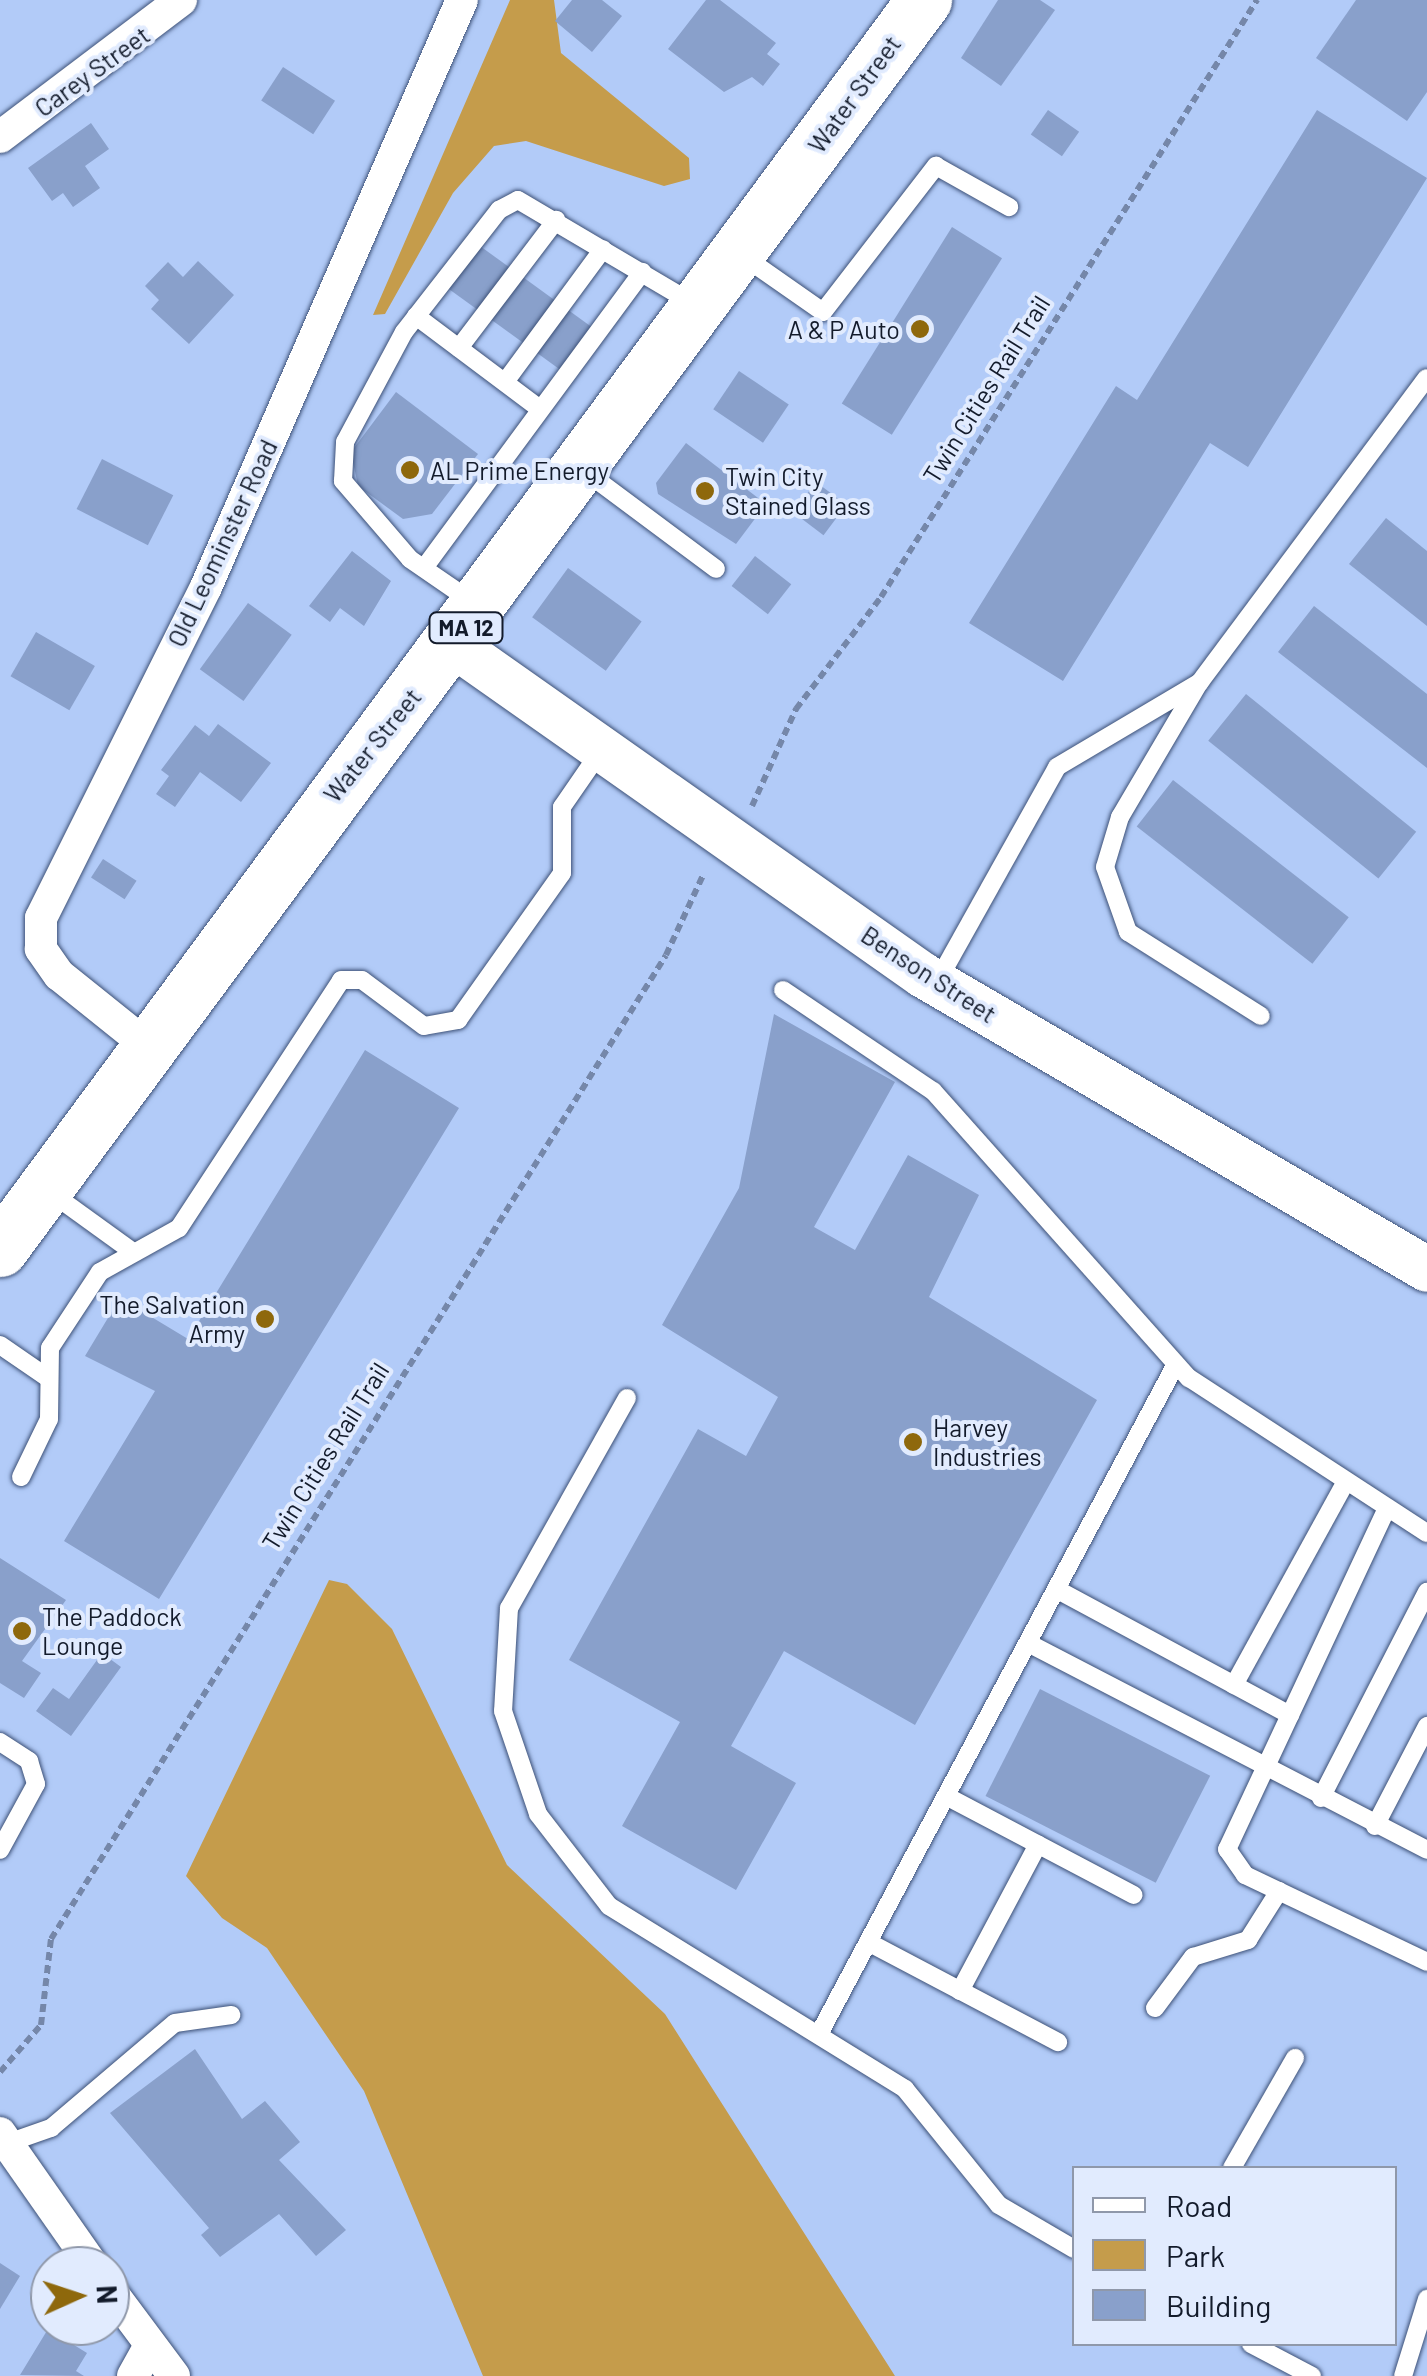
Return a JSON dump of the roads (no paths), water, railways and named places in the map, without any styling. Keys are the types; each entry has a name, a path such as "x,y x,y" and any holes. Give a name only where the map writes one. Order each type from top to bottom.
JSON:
{"highway":[{"name":"Water Street","path":"0,1250 331,794 467,627 924,0"}],"main road":[{"name":"Benson Street","path":"467,627 602,749 937,982 1427,1268"}],"street":[{"name":"Carey Street","path":"0,137 180,0"},
{"name":"Old Leominster Road","path":"149,1047 59,976 42,949 41,918 206,587 462,0"},
{"path":"4,2138 79,2246"},
{"path":"130,2318 174,2376"},
{"path":"133,2376 150,2347"}],"lane":[{"path":"738,253 822,312 936,166 1009,207"},
{"path":"467,627 424,568 357,505 341,470 345,442 416,316 511,201 556,220 699,307"},
{"path":"460,348 556,220"},
{"path":"505,382 604,249"},
{"path":"424,568 642,272"},
{"path":"416,316 540,408"},
{"path":"1261,1016 1128,932 1105,867 1120,817 1200,682 1427,378"},
{"path":"582,469 716,569"},
{"path":"937,982 1057,767 1200,682"},
{"path":"21,1478 49,1419 48,1378 54,1338 100,1272 130,1250 179,1228 341,980 362,980 424,1026 458,1020 562,873 562,807 602,749"},
{"path":"783,990 933,1091 1176,1366 1427,1533"},
{"path":"45,1189 130,1250"},
{"path":"0,1345 48,1378"},
{"path":"819,2034 1176,1366"},
{"path":"627,1398 509,1608 503,1711 515,1766 538,1814 609,1906 905,2089 999,2204 1072,2248"},
{"path":"1234,1685 1345,1482"},
{"path":"1386,1508 1265,1769 1228,1861 1278,1891 1427,1962"},
{"path":"1056,1589 1290,1715"},
{"path":"1321,1798 1427,1592"},
{"path":"1028,1643 1427,1850"},
{"path":"1375,1826 1427,1726"},
{"path":"0,1742 29,1761 36,1784 0,1850"},
{"path":"946,1796 1134,1895"},
{"path":"960,1990 1038,1844"},
{"path":"1155,2008 1193,1957 1248,1940 1278,1891"},
{"path":"868,1942 1058,2042"},
{"path":"4,2138 51,2128 175,2023 231,2015"},
{"path":"1233,2166 1295,2058"},
{"path":"1403,2376 1427,2299"},
{"path":"1255,2346 1312,2376"}],"place":[{"name":"A & P Auto","path":"920,329"},
{"name":"AL Prime Energy","path":"410,470"},
{"name":"Twin City Stained Glass","path":"705,491"},
{"name":"The Salvation Army","path":"265,1319"},
{"name":"Harvey Industries","path":"913,1442"},
{"name":"The Paddock Lounge","path":"22,1631"}]}
